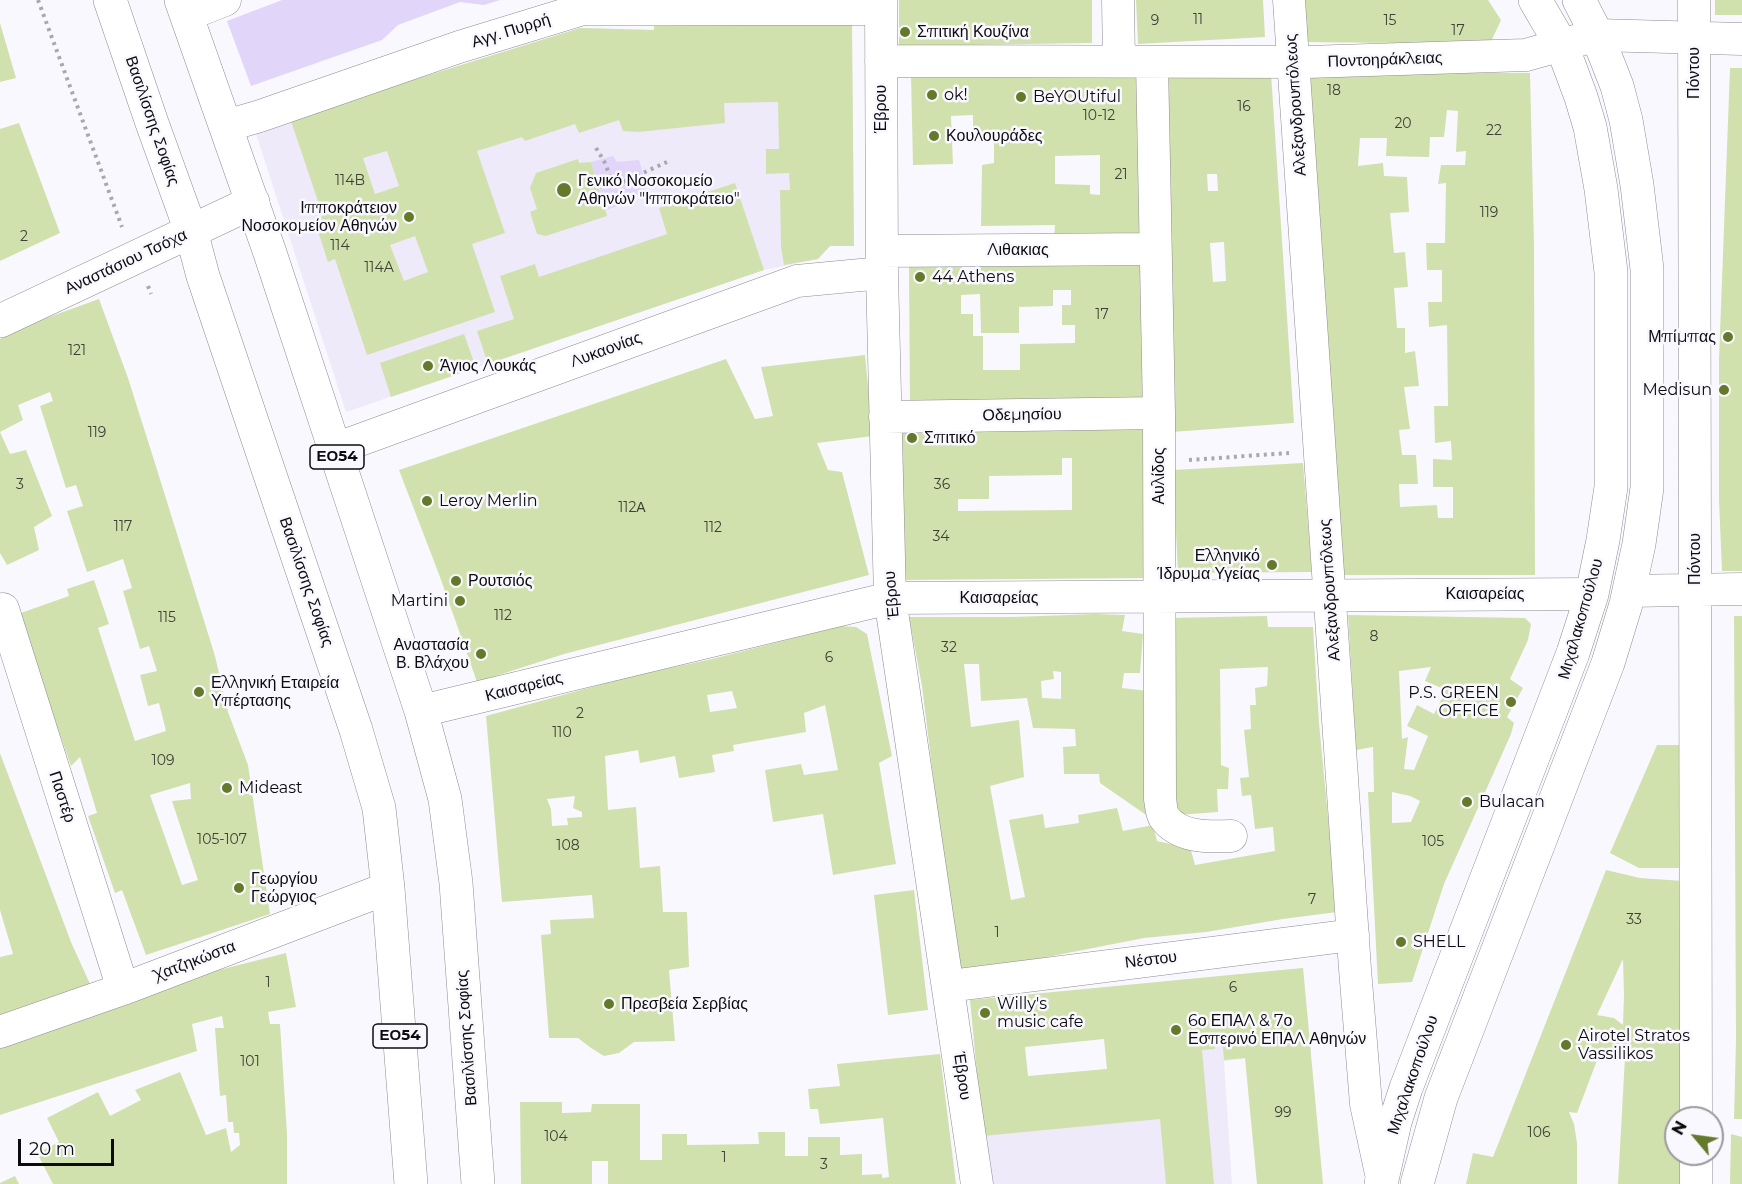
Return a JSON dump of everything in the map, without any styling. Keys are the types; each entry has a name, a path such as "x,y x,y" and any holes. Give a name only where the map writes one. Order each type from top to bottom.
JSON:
{"main road":[{"name":"Βασιλίσσης Σοφίας","path":"110,0 191,231 203,276 356,730 379,808 388,888 411,1184"},
{"name":"Μιχαλακοπούλου","path":"1381,1181 1395,1122 1457,927 1553,708 1573,653 1592,594 1611,487 1611,272 1601,189 1590,127 1581,97 1562,46 1535,0"},
{"name":"Μιχαλακοπούλου","path":"1417,1184 1441,1098 1608,663 1629,591 1647,488 1647,268 1637,185 1626,120 1617,86 1597,35 1579,0"},
{"name":"Βασιλίσσης Σοφίας","path":"184,8 253,202 335,449 421,711 445,799 456,893 478,1184"},
{"name":"Αναστάσιου Τσόχα","path":"0,321 253,202"}],"street":[{"path":"184,8 225,0"},
{"path":"1118,0 1119,61"},
{"name":"Αλεξανδρουπόλεως","path":"1289,0 1366,1104 1381,1181"},
{"name":"Πόντου","path":"1694,0 1696,1106"},
{"name":"Αγγ. Πυρρή","path":"226,126 583,5 881,4"},
{"name":"Έβρου","path":"881,4 882,262 890,598 977,1184"},
{"name":"Ποντοηράκλειας","path":"881,61 1292,62 1526,56 1597,35 1742,39"},
{"name":"Αυλίδος","path":"1152,62 1159,413 1160,799 1162,816 1174,827 1202,838 1231,836"},
{"name":"Λιθακιας","path":"882,262 1155,249"},
{"name":"Λυκαονίας","path":"335,449 797,281 882,262"},
{"name":"Οδεμησίου","path":"885,417 1159,413"},
{"path":"1629,591 1742,590"},
{"name":"Καισαρείας","path":"421,711 890,598 1592,594"},
{"name":"Παστέρ","path":"0,610 3,609 123,988"},
{"name":"Χατζηκώστα","path":"0,1032 388,888"},
{"name":"Νέστου","path":"949,986 1353,935"},
{"path":"1696,1166 1696,1184"}],"path":[{"path":"38,0 134,258 151,294"},
{"path":"596,148 614,186 667,162"},
{"path":"1209,458 1320,451"}],"shaded area":[{"path":"282,0 500,0 484,5 460,2 398,25 382,40 251,86 227,21"},
{"name":"Γενικό Νοσοκομείο Αθηνών \"Ιπποκράτειο\"","path":"852,24 854,246 830,246 818,259 764,270 346,412 256,134 413,80 580,28 654,30 654,26"},
{"path":"613,156 617,162 639,160 647,187 626,203 606,210 591,162"},
{"path":"1303,968 1311,1052 1224,1061 1232,1184 991,1184 978,1081 1107,1069 1100,988"}],"building":[{"path":"899,0 1092,0 1092,43 899,46"},
{"path":"1136,0 1263,0 1265,37 1138,44"},
{"path":"1302,0 1488,0 1501,20 1490,44 1302,42"},
{"path":"1715,0 1742,0 1742,15 1715,15"},
{"path":"0,23 16,78 0,82"},
{"path":"852,24 854,246 830,246 818,259 784,265 781,247 780,190 790,190 789,173 766,174 766,149 779,149 778,102 724,103 725,123 638,132 623,131 619,120 579,133 575,124 525,141 522,137 477,151 505,233 472,244 495,312 367,355 335,259 328,262 314,219 323,216 291,121 580,28 654,30 654,26","holes":["387,151 399,186 375,194 363,158","415,236 428,272 404,281 390,245"]},
{"path":"1730,68 1742,68 1742,571 1722,571 1719,500 1719,359"},
{"path":"1304,71 1530,73 1534,245 1535,575 1343,575","holes":["1447,110 1458,111 1456,152 1466,151 1465,165 1441,165 1438,184 1446,183 1445,243 1426,243 1427,270 1442,270 1442,302 1428,302 1429,327 1447,325 1448,406 1434,406 1435,443 1451,441 1452,460 1433,459 1433,487 1453,487 1453,518 1438,518 1437,505 1400,507 1399,484 1418,484 1416,455 1402,455 1399,430 1410,429 1404,387 1419,386 1415,351 1405,353 1405,328 1397,328 1394,288 1408,287 1405,252 1394,253 1390,213 1409,212 1407,177 1384,176 1383,163 1358,166 1360,138 1387,138 1386,156 1429,157 1430,137 1444,137"]},
{"path":"1271,73 1294,423 1172,432 1164,78","holes":["1207,174 1217,174 1218,191 1208,191","1224,242 1226,281 1213,282 1210,243"]},
{"path":"911,76 1142,76 1143,239 1054,239 1055,225 981,226 982,165 994,163 994,140 973,140 973,115 951,116 953,164 913,165","holes":["1100,155 1100,195 1090,194 1090,185 1055,184 1055,156"]},
{"path":"19,123 60,233 0,261 0,129"},
{"path":"578,159 579,163 591,162 607,216 546,236 537,234 530,212 537,209 530,188 536,173"},
{"path":"735,183 764,270 488,364 477,331 514,319 500,276 535,264 539,277 667,234 659,208"},
{"path":"1141,260 1143,403 910,406 909,265 962,264 962,274 981,274 980,262","holes":["1053,290 1071,290 1071,305 1062,305 1062,325 1075,325 1075,343 1020,344 1020,370 983,370 983,336 973,336 973,314 961,314 961,295 980,294 981,333 1019,333 1019,307 1053,306"]},
{"path":"99,299 128,378 215,656 228,712 248,765 270,914 146,955 122,890 115,893 88,816 97,813 80,757 71,766 18,614 69,596 67,589 94,580 109,624 98,628 135,741 166,731 159,703 148,706 140,675 157,671 149,646 140,649 123,591 132,588 123,559 87,572 67,511 83,506 76,485 66,488 40,406 53,401 50,392 18,405 23,420 0,432 0,339 27,325","holes":["190,783 191,799 172,801 198,880 182,885 150,795"]},
{"name":"Άγιος Λουκάς","path":"464,334 476,368 391,397 380,363"},
{"path":"865,355 873,436 817,443 828,470 842,472 869,575 564,654 477,682 399,470 726,359 755,419 773,416 761,367"},
{"path":"1148,426 1149,578 903,580 902,428","holes":["1062,458 1072,458 1072,510 958,511 958,499 989,499 989,476 1062,475"]},
{"path":"0,432 10,454 26,450 52,516 34,527 39,550 7,565 0,553"},
{"path":"1303,463 1312,572 1178,573 1173,470"},
{"path":"1125,615 1122,631 1143,634 1140,673 1124,673 1122,688 1149,691 1149,817 1100,783 1099,774 1064,774 1063,747 1076,746 1075,729 1033,728 1027,698 981,701 979,664 964,664 971,727 1019,720 1024,777 990,786 1011,900 1025,897 1009,820 1043,814 1045,828 1079,823 1078,815 1117,808 1123,831 1153,825 1157,841 1175,845 1189,843 1195,865 1275,851 1273,827 1255,829 1251,795 1242,796 1240,778 1249,777 1244,730 1251,729 1250,705 1256,705 1255,688 1267,686 1268,667 1220,669 1221,765 1229,768 1228,789 1217,789 1218,812 1178,815 1172,807 1169,618 1267,616 1268,627 1313,627 1319,723 1337,912 1206,932 1144,938 1037,959 957,971 922,686 909,617","holes":["1053,671 1061,672 1061,699 1042,698 1041,681 1054,679"]},
{"path":"1348,615 1525,618 1531,624 1528,640 1510,679 1523,688 1507,717 1514,723 1511,734 1444,884 1412,982 1378,984 1368,792 1374,792 1373,747 1356,750","holes":["1431,667 1425,681 1446,690 1434,714 1417,705 1407,726 1428,736 1414,770 1404,769 1408,737 1402,739 1399,671","1392,792 1420,801 1411,822 1392,823"]},
{"path":"1734,616 1742,616 1742,1119 1734,1119 1736,1039"},
{"path":"841,626 856,627 867,634 892,756 879,763 896,864 833,875 823,814 773,822 765,770 801,764 804,775 838,770 825,705 804,713 806,732 733,745 734,751 712,755 715,772 679,778 675,756 640,763 638,750 605,756 608,810 636,807 640,868 660,866 663,912 687,912 689,967 669,970 675,1041 634,1042 619,1053 604,1056 578,1038 549,1038 541,935 551,934 550,920 594,918 592,895 502,902 486,716 632,676 712,659","holes":["732,691 737,708 710,712 707,695","575,796 573,808 582,812 582,817 567,818 568,825 552,826 551,809 547,799"]},
{"path":"1657,745 1684,745 1682,868 1639,868 1610,853"},
{"path":"0,753 71,942 90,984 0,1017 0,957 13,954 0,910"},
{"path":"1606,870 1640,878 1683,881 1682,1106 1664,1106 1664,1166 1681,1166 1681,1184 1618,1184 1625,1057 1601,1050 1577,1113 1569,1112 1574,1124 1577,1143 1577,1184 1466,1184 1473,1153 1493,1157","holes":["1623,959 1623,1025 1614,1018 1597,1015"]},
{"path":"914,890 928,1010 888,1015 874,895"},
{"path":"286,953 296,1007 268,1012 270,1024 280,1024 287,1134 287,1184 53,1184 37,1153 59,1142 47,1118 98,1092 110,1116 141,1100 135,1090 180,1072 206,1135 226,1128 231,1152 240,1145 239,1133 234,1133 233,1122 228,1122 226,1095 220,1096 215,1028 224,1028 222,1016 192,1024 197,1051 0,1115 0,1046 215,971"},
{"path":"1303,968 1323,1184 1257,1184 1245,1058 1224,1060 1222,1037 1213,1039 1215,1049 1202,1050 1214,1184 1166,1184 1160,1119 983,1136 970,1000","holes":["1104,1039 1107,1069 1028,1076 1025,1047"]},
{"path":"940,1054 956,1184 608,1184 608,1161 592,1161 592,1184 521,1184 520,1102 562,1102 562,1113 591,1112 592,1104 640,1104 640,1160 662,1160 662,1134 687,1134 687,1145 759,1144 758,1132 785,1132 785,1156 808,1156 808,1137 840,1137 840,1155 862,1154 862,1175 882,1174 882,1178 889,1177 883,1118 820,1124 818,1109 810,1109 808,1089 840,1086 837,1064"},
{"path":"1731,1134 1742,1137 1742,1184 1730,1184"},
{"path":"15,1176 19,1184 0,1184 0,1183"}],"place":[{"name":"Σπιτική Κουζίνα","path":"905,32"},
{"name":"ok!","path":"932,95"},
{"name":"BeYOUtiful","path":"1021,97"},
{"name":"Κουλουράδες","path":"934,136"},
{"name":"Γενικό Νοσοκομείο Αθηνών \"Ιπποκράτειο\"","path":"564,190"},
{"name":"Ιπποκράτειον Νοσοκομείον Αθηνών","path":"409,217"},
{"name":"44 Athens","path":"920,277"},
{"name":"Μπίμπας","path":"1728,337"},
{"name":"Άγιος Λουκάς","path":"428,366"},
{"name":"Medisun","path":"1724,390"},
{"name":"Σπιτικό","path":"912,438"},
{"name":"Leroy Merlin","path":"427,501"},
{"name":"Ελληνικό Ίδρυμα Υγείας","path":"1272,565"},
{"name":"Ρουτσιός","path":"456,581"},
{"name":"Martini","path":"460,601"},
{"name":"Αναστασία Β. Βλάχου","path":"481,654"},
{"name":"Ελληνική Εταιρεία Υπέρτασης","path":"199,692"},
{"name":"P.S. GREEN OFFICE","path":"1511,702"},
{"name":"Mideast","path":"227,788"},
{"name":"Bulacan","path":"1467,802"},
{"name":"Γεωργίου Γεώργιος","path":"239,888"},
{"name":"SHELL","path":"1401,942"},
{"name":"Πρεσβεία Σερβίας","path":"609,1004"},
{"name":"Willy's music cafe","path":"985,1013"},
{"name":"6ο ΕΠΑΛ & 7ο Εσπερινό ΕΠΑΛ Αθηνών","path":"1176,1030"},
{"name":"Airotel Stratos Vassilikos","path":"1566,1045"}]}
